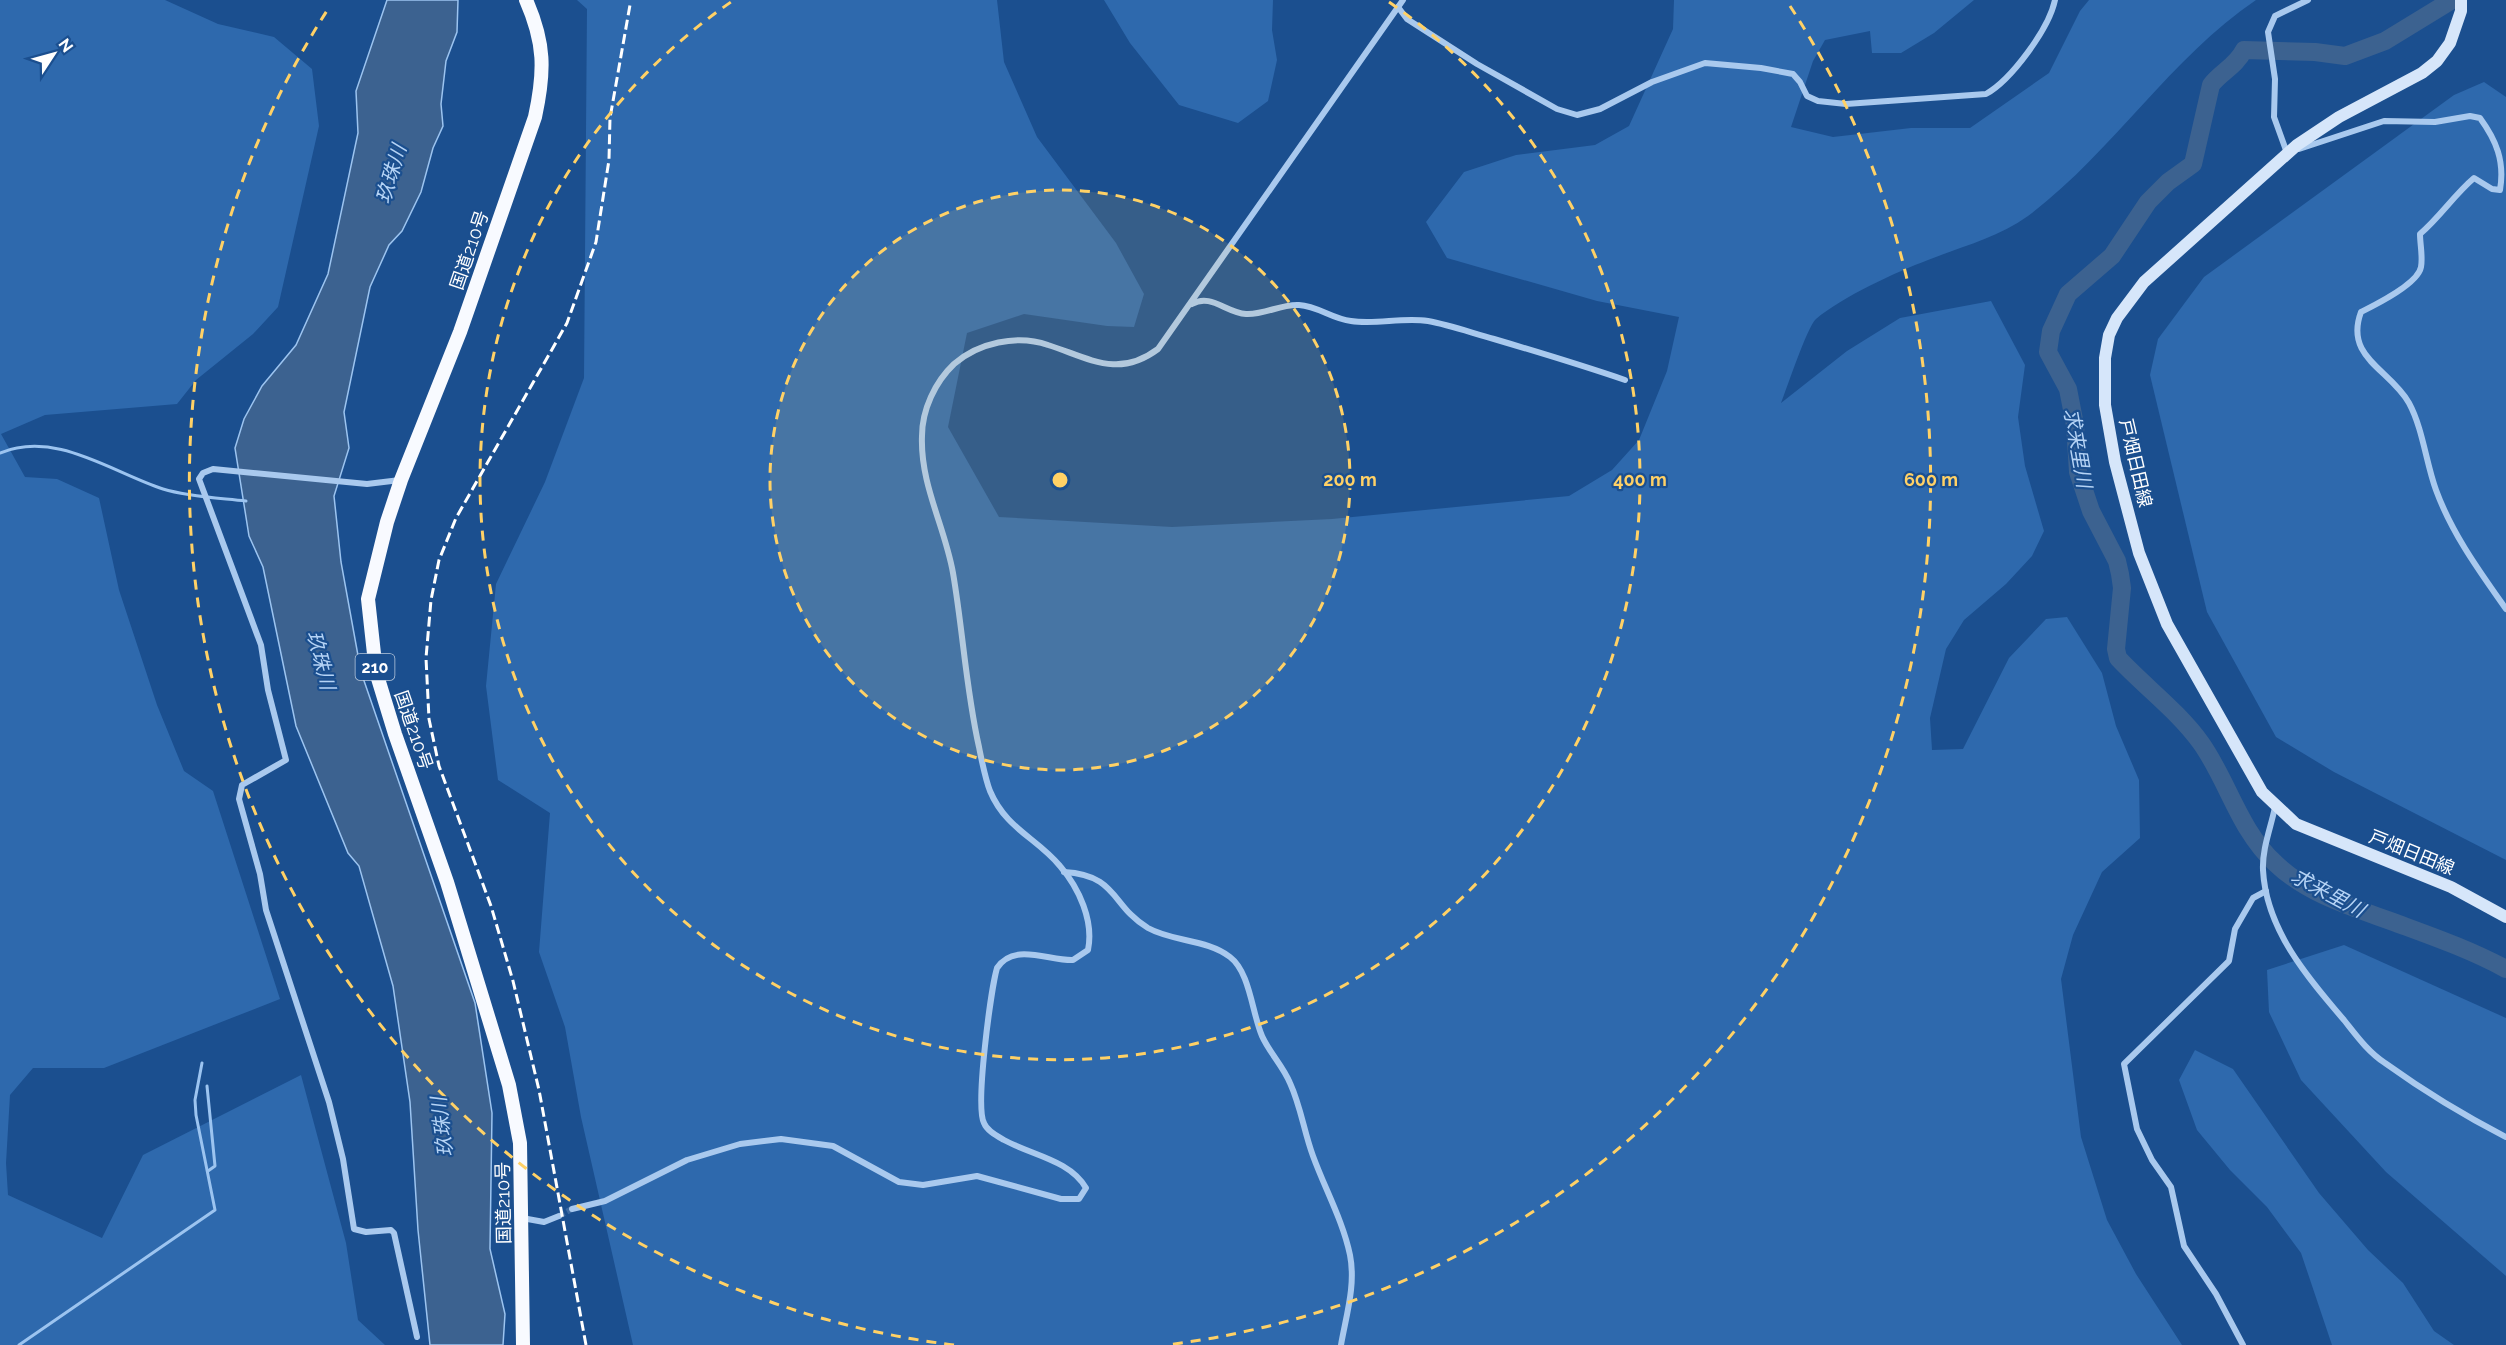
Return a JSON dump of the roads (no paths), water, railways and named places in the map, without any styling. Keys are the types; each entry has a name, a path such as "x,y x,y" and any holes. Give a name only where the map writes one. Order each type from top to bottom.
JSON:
{"highway":[{"name":"国道210号","path":"523,1345 520,1143 509,1085 447,882 395,735 376,672 368,599 387,522 401,480 460,332 535,117 542,86 543,53 536,23 526,0"}],"main road":[{"name":"戸畑日田線","path":"2461,0 2461,11 2450,43 2438,61 2422,73 2315,132 2287,154 2144,282 2128,300 2109,335 2103,380 2115,462 2139,553 2167,624 2262,792 2275,807 2296,824 2451,887 2506,918"}],"street":[{"path":"572,1209 604,1201 687,1160 740,1144 781,1139 833,1146 899,1182 923,1185 977,1176 1060,1199 1079,1199 1086,1188 1077,1176 1062,1166 994,1134 982,1121 983,1074 997,968 1009,957 1018,955 1073,960 1088,950 1089,927 1085,912 1064,872 1044,851 1012,826 990,790 970,699 952,569 928,486 921,437 925,414 936,385 954,364 973,351 999,342 1035,342 1104,364 1129,364 1158,349 1403,0"},
{"path":"1398,7 1407,19 1477,64 1557,109 1576,115 1593,112 1652,82 1705,63 1793,74 1807,96 1818,101 1846,104 1986,94 2000,87 2036,40 2050,18 2055,0"},
{"path":"2287,154 2274,117 2275,79 2268,32 2275,16 2308,0"},
{"path":"2263,177 2301,148 2384,121 2435,122 2470,116 2480,118 2496,140 2502,178 2500,190 2492,189 2474,178 2465,185 2439,218 2420,234 2421,269 2417,275 2390,297 2361,312 2356,328 2360,347 2371,363 2391,379 2409,403 2437,492 2463,547 2506,609"},
{"path":"1188,306 1199,300 1211,300 1231,313 1259,315 1284,305 1297,305 1312,306 1347,321 1406,319 1430,321 1548,354 1625,380"},
{"path":"401,480 367,484 213,469 202,473 200,479 261,645 268,690 286,760 242,786 239,799 260,874 266,910 329,1102 343,1159 354,1229 366,1232 391,1230 394,1233 417,1338"},
{"path":"2275,807 2264,855 2266,891 2276,925 2296,961 2369,1050 2440,1101 2506,1137"},
{"path":"1064,872 1086,873 1100,880 1148,927 1215,949 1231,957 1247,984 1262,1037 1289,1080 1300,1107 1306,1136 1350,1254 1353,1277 1341,1345"},
{"path":"2243,1345 2216,1294 2184,1246 2171,1187 2152,1160 2137,1129 2124,1064 2229,961 2235,929 2253,898 2266,891"},
{"path":"521,1217 544,1222 559,1216"}],"water":[{"name":"玖珠川","path":"387,0 458,0 457,32 446,61 441,104 443,126 433,148 421,192 402,231 389,245 370,287 344,412 349,448 334,496 341,562 361,672 475,1003 492,1113 490,1249 505,1314 503,1345 430,1345 418,1230 410,1102 393,986 359,866 348,853 296,726 263,567 249,536 235,448 244,419 262,386 296,345 328,274 358,133 356,91"}],"waterway":[{"name":"求来里川","path":"2452,0 2385,41 2345,56 2315,52 2244,50 2211,85 2193,164 2168,182 2148,202 2112,256 2068,294 2051,331 2048,352 2068,389 2075,425 2078,472 2091,511 2117,561 2120,574 2122,588 2116,649 2118,658 2192,731 2210,758 2252,836 2275,863 2288,874 2302,884 2348,906 2452,944 2506,969"},
{"path":"0,453 21,447 62,450 83,456 143,482 173,492 246,501"},
{"path":"19,1345 215,1210 196,1115 195,1100 202,1063"},
{"path":"207,1086 215,1166 208,1171"}],"tunnel":[{"path":"559,1216 572,1209"}],"railway":[{"path":"586,1345 539,1090 513,981 491,906 439,766 429,719 426,658 431,600 439,560 456,518 567,323 596,242 609,160 610,118 630,5"}]}
